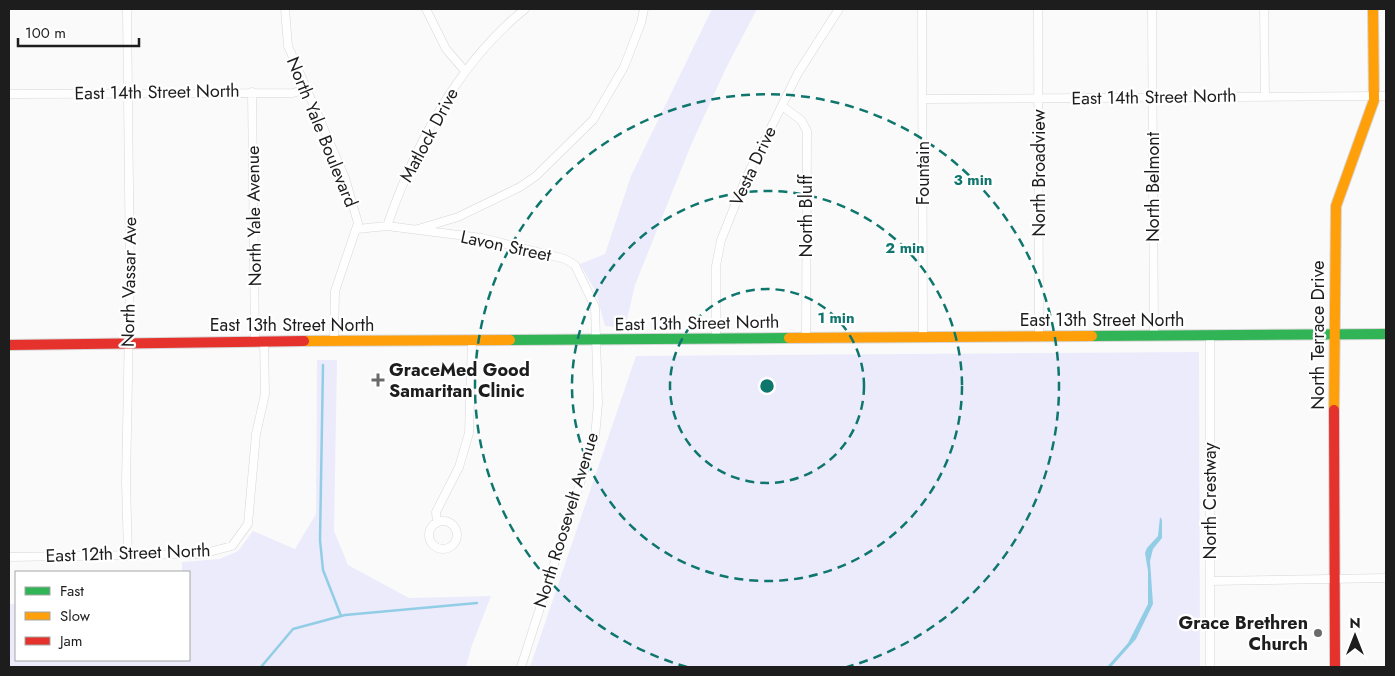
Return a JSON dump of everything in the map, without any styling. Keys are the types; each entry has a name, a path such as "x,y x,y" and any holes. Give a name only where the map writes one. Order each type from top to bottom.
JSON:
{"main road":[{"name":"North Terrace Drive","path":"1335,667 1334,258 1336,206 1361,141 1374,96 1373,9"},
{"name":"East 13th Street North","path":"9,345 128,342 1386,334"}],"street":[{"name":"North Vassar Ave","path":"127,9 128,556"},
{"name":"North Yale Boulevard","path":"285,9 288,46 345,178 358,223 335,291 334,341"},
{"path":"426,9 446,49 465,71"},
{"name":"Matlock Drive","path":"387,226 424,136 465,71 525,9"},
{"path":"413,230 458,217 520,187 536,176 593,120 624,67 641,23 644,9"},
{"name":"Vesta Drive","path":"716,339 716,266 721,240 746,178 798,74 839,9"},
{"name":"Fountain","path":"922,9 923,338"},
{"name":"North Broadview","path":"1038,9 1039,337"},
{"name":"North Belmont","path":"1152,9 1154,336"},
{"path":"1264,9 1265,96"},
{"name":"East 14th Street North","path":"9,94 293,93 306,89"},
{"name":"North Yale Avenue","path":"241,534 248,524 256,434 264,394 260,341 252,92"},
{"name":"East 14th Street North","path":"922,99 1386,96"},
{"name":"North Bluff","path":"782,106 802,120 806,131 806,338"},
{"name":"Lavon Street","path":"357,229 387,226 482,238 530,248 570,262 575,265 595,307 596,340"},
{"name":"North Crestway","path":"1210,336 1210,667"},
{"name":"North Roosevelt Avenue","path":"521,667 595,437 598,403 596,340"},
{"path":"437,523 436,512 459,468 469,433 472,341"},
{"name":"East 12th Street North","path":"9,557 201,554 232,546 241,534"},
{"path":"1210,581 1386,578"}],"shaded area":[{"path":"712,9 757,9 726,68 691,145 635,285 625,328 605,326 596,292 580,264 605,254 631,176"},
{"path":"1199,352 1200,667 530,667 636,356"},
{"path":"317,360 337,360 334,531 348,565 409,598 491,596 472,645 466,667 9,667 9,604 15,604 15,661 190,661 190,571 182,571 182,562 220,559 238,551 253,531 295,549 316,514"}],"water":[{"path":"1160,517 1162,520 1162,538 1153,549 1150,561 1153,604 1136,639 1111,667 1107,667 1128,643 1148,604 1148,571 1145,553 1158,536"}],"waterway":[{"path":"323,365 320,540 323,570 341,616"},
{"path":"261,667 293,629 345,615 477,603"}],"traffic: fast":[{"path":"1092,336 1386,334"},
{"path":"510,340 789,338"}],"traffic: slow":[{"path":"1334,410 1336,206 1374,100 1373,9"},
{"path":"789,338 1092,336"},
{"path":"304,341 510,340"}],"traffic: jam":[{"path":"9,345 304,341"},
{"path":"1334,410 1335,667"}],"place":[{"name":"GraceMed Good Samaritan Clinic","path":"378,380"},
{"name":"Grace Brethren Church","path":"1318,633"}]}
